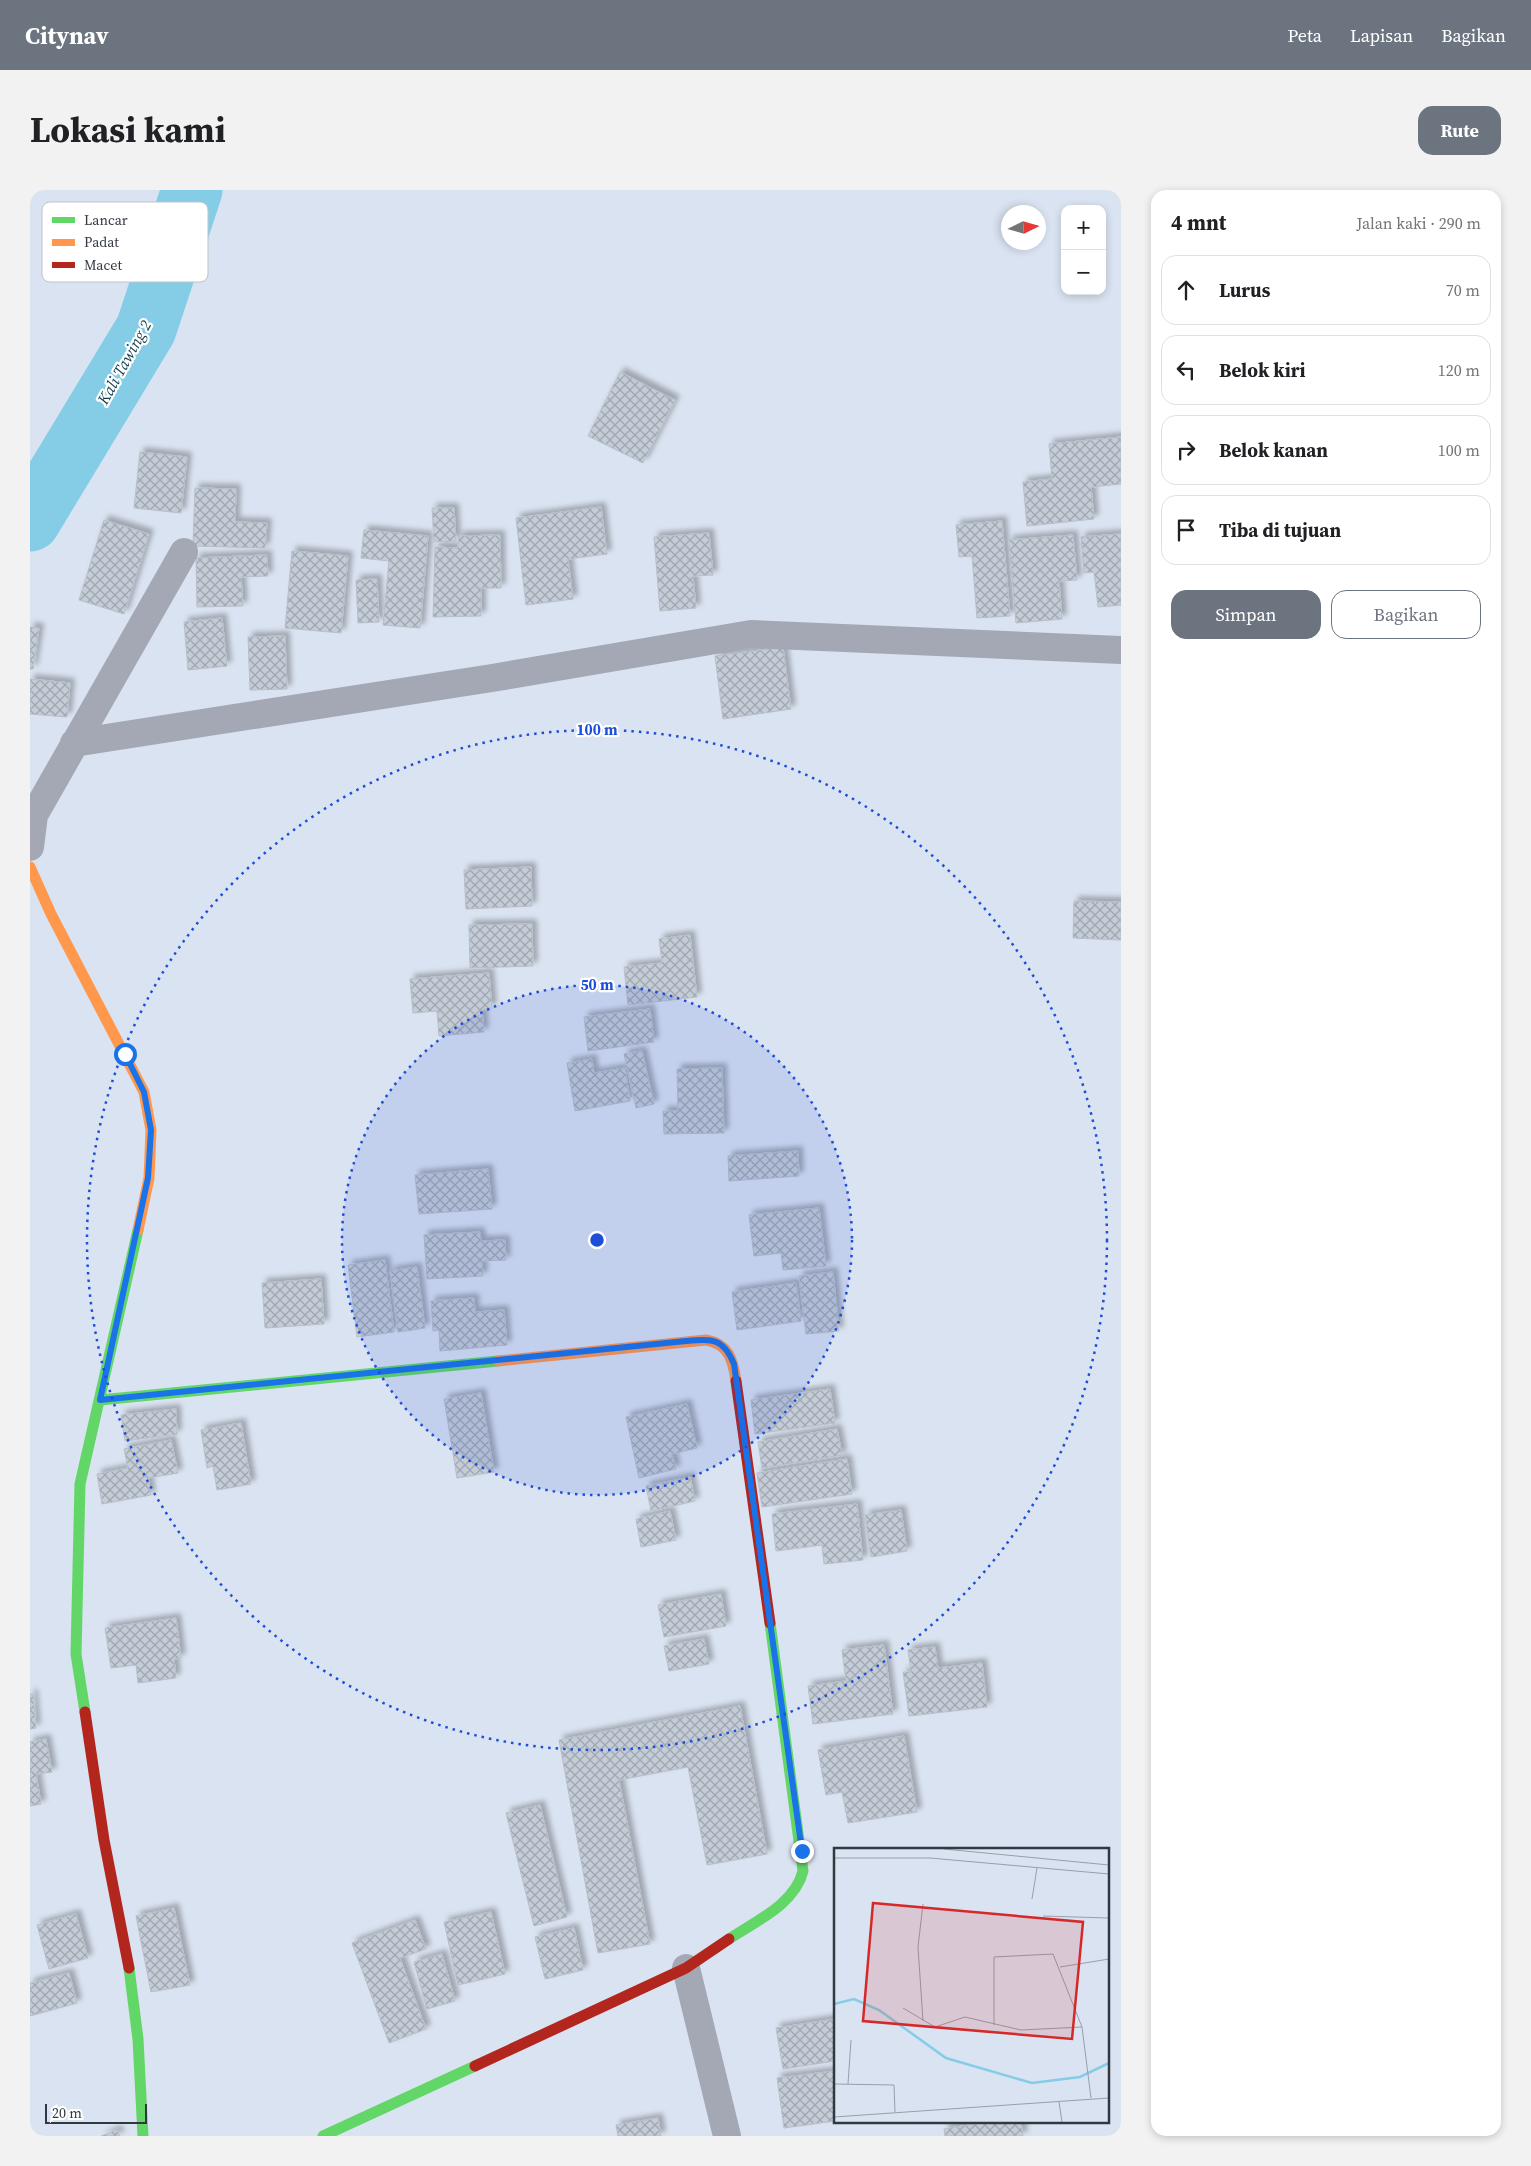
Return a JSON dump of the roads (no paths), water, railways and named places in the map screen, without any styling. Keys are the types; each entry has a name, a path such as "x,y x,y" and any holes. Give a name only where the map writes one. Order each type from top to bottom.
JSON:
{"street":[{"path":"30,847 34,815 184,552"},
{"path":"74,743 492,678 751,634 1121,650"},
{"path":"30,867 51,914 144,1092 151,1130 147,1186 80,1484 76,1654 104,1840 125,1941 138,2039 143,2136"},
{"path":"100,1400 686,1341 706,1340 717,1342 727,1348 734,1364 794,1787 803,1871 796,1890 788,1900 686,1968 323,2136"},
{"path":"686,1968 727,2136"}],"waterway":[{"name":"Kali Tawing 2","path":"188,202 192,190"},
{"name":"Kali Tawing 2","path":"30,521 146,329 162,282"}]}
